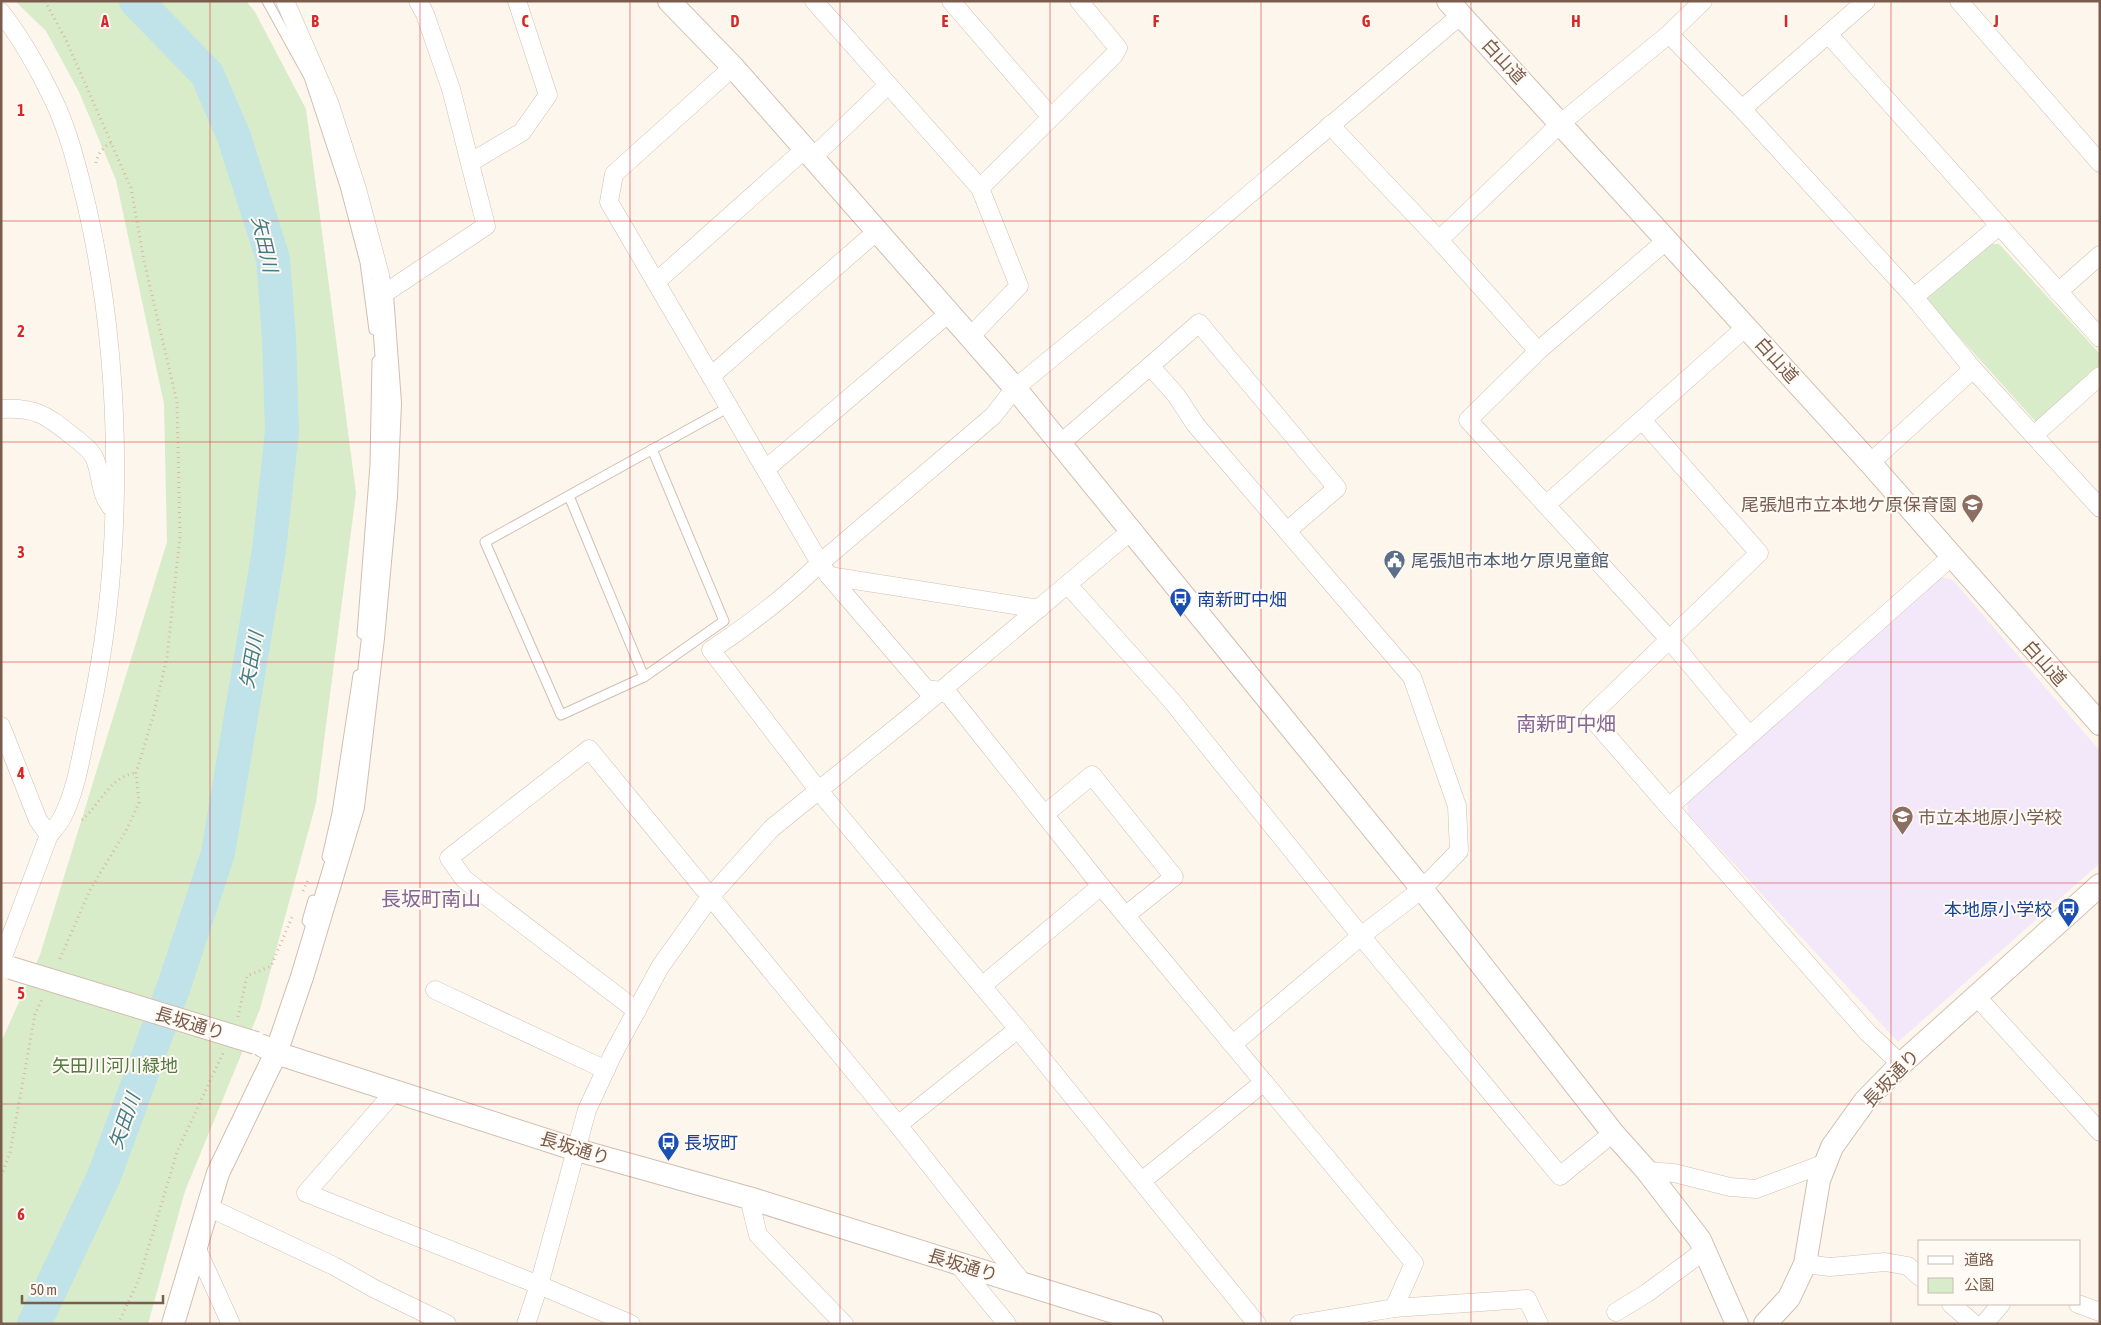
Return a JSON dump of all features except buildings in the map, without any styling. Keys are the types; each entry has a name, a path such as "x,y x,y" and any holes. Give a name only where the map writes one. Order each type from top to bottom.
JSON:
{"street":[{"path":"172,1324 218,1173 276,1053 353,807 373,638 386,496 390,404 380,275 357,189 330,102 285,1"},
{"path":"382,295 486,226 451,89 425,14 418,1"},
{"path":"471,162 522,132 548,95 517,1"},
{"path":"669,1 809,154 1015,388 1422,889 1700,1240 1737,1324"},
{"path":"814,1 980,188 1019,286 970,337"},
{"path":"951,1 1051,118"},
{"path":"980,188 1118,48 1079,1"},
{"path":"1439,240 1560,123 1670,34 1704,1"},
{"path":"1742,109 1866,1"},
{"path":"1959,1 2100,163"},
{"path":"1258,1324 1018,1029 819,791 710,650 713,639 748,625 802,580 825,569 992,416 1015,388 1180,253 1330,126 1454,8"},
{"name":"白山道","path":"1454,8 1870,463 2100,724"},
{"path":"1,12 52,98 67,134 88,215 101,281 112,380 115,470 111,570 99,674 74,785 62,819 49,835 4,965"},
{"path":"1670,34 1742,109 1914,298 1973,369 2100,508"},
{"path":"1828,34 2100,338"},
{"path":"732,68 614,174 609,202 825,569 926,689 940,691 950,696 1101,886 1414,1263 1394,1308"},
{"path":"656,282 809,154 888,84"},
{"path":"1330,126 1439,240 1538,351"},
{"path":"1914,298 1999,226"},
{"path":"711,376 877,231"},
{"path":"1667,240 1538,351 1468,420 1669,639 1749,735"},
{"path":"2058,292 2100,255"},
{"path":"766,469 949,312"},
{"path":"1060,444 1199,323 1337,488 1287,531"},
{"path":"1546,505 1746,327"},
{"path":"1150,366 1176,395 1195,424 1412,677 1457,806 1459,851 1422,889 1361,936 1233,1044"},
{"path":"1870,463 1973,369"},
{"path":"2034,435 2100,376"},
{"path":"1,410 16,408 46,415 84,446 93,456 106,502 114,509"},
{"path":"1642,420 1759,553 1590,716 1868,1033 1901,1064"},
{"path":"526,1324 539,1285 587,1110 660,967 710,897 772,828 1132,531"},
{"path":"1669,807 1951,557"},
{"path":"825,569 1039,608"},
{"path":"1068,585 1171,700 1361,936 1560,1176 1613,1132"},
{"path":"2,732 38,820 49,835"},
{"path":"637,1010 464,879 449,858 590,749 898,1125 1022,1283"},
{"path":"1045,814 1092,775 1174,877 1126,915"},
{"path":"982,986 1101,886"},
{"name":"長坂通り","path":"1765,1324 1789,1298 1805,1264 1819,1180 1832,1147 1865,1101 1901,1064 2100,886"},
{"name":"長坂通り","path":"4,965 256,1043 276,1053 577,1150 749,1198 1152,1324"},
{"path":"435,990 606,1070"},
{"path":"1977,997 2100,1132"},
{"path":"898,1125 1018,1029"},
{"path":"1142,1181 1264,1082"},
{"path":"395,1092 306,1193 539,1285 631,1324"},
{"path":"1647,1171 1674,1173 1730,1186 1756,1189 1826,1163"},
{"path":"749,1198 758,1235 844,1324"},
{"path":"208,1207 334,1266 373,1288 447,1324"},
{"path":"196,1247 231,1324"},
{"path":"1616,1312 1647,1293 1705,1250"},
{"path":"1805,1264 1830,1267 1885,1262 1908,1266 1918,1275"},
{"path":"957,1263 1007,1324"},
{"path":"1299,1324 1394,1308 1527,1299 1539,1324"},
{"path":"1952,1305 1974,1324"},
{"path":"1984,1324 2000,1305"},
{"path":"2081,1305 2100,1312"}],"lane":[{"path":"267,1 309,77 345,186 364,262 377,360 376,465 361,646"},
{"path":"652,449 724,622 713,639 644,678 561,715 485,542 729,406"},
{"path":"569,496 644,678"},
{"path":"324,865 337,813 359,666"},
{"path":"316,893 307,921 316,930"}],"path":[{"path":"78,824 90,813 95,803 113,784 127,774 136,773"},
{"path":"301,896 312,870"},
{"path":"236,1025 247,976 271,966 293,914"},
{"path":"118,1324 139,1279 177,1152 223,1052"}],"shaded area":[{"path":"1941,577 1953,580 2100,751 2100,863 1898,1042 1688,814 1687,802"}],"green space":[{"name":"矢田川河川緑地","path":"15,1 246,1 255,12 306,109 356,493 316,803 260,1009 185,1191 148,1324 1,1324 1,1042 40,955 167,542 164,404 116,180 79,92 46,31"},
{"path":"1989,244 1999,244 2100,354 2100,365 2036,422 1925,299"}],"waterway":[{"name":"矢田川","path":"34,1324 104,1176 174,986 218,853 269,550 282,432 279,338 273,259 234,137 207,74 136,1"}],"place":[{"name":"尾張旭市立本地ケ原保育園","path":"1973,523"},
{"name":"尾張旭市本地ケ原児童館","path":"1395,579"},
{"name":"南新町中畑","path":"1181,618"},
{"name":"市立本地原小学校","path":"1902,836"},
{"name":"本地原小学校","path":"2068,928"},
{"name":"長坂町","path":"668,1161"}],"district":[{"name":"南新町中畑","path":"1566,723"},
{"name":"長坂町南山","path":"431,898"}]}
